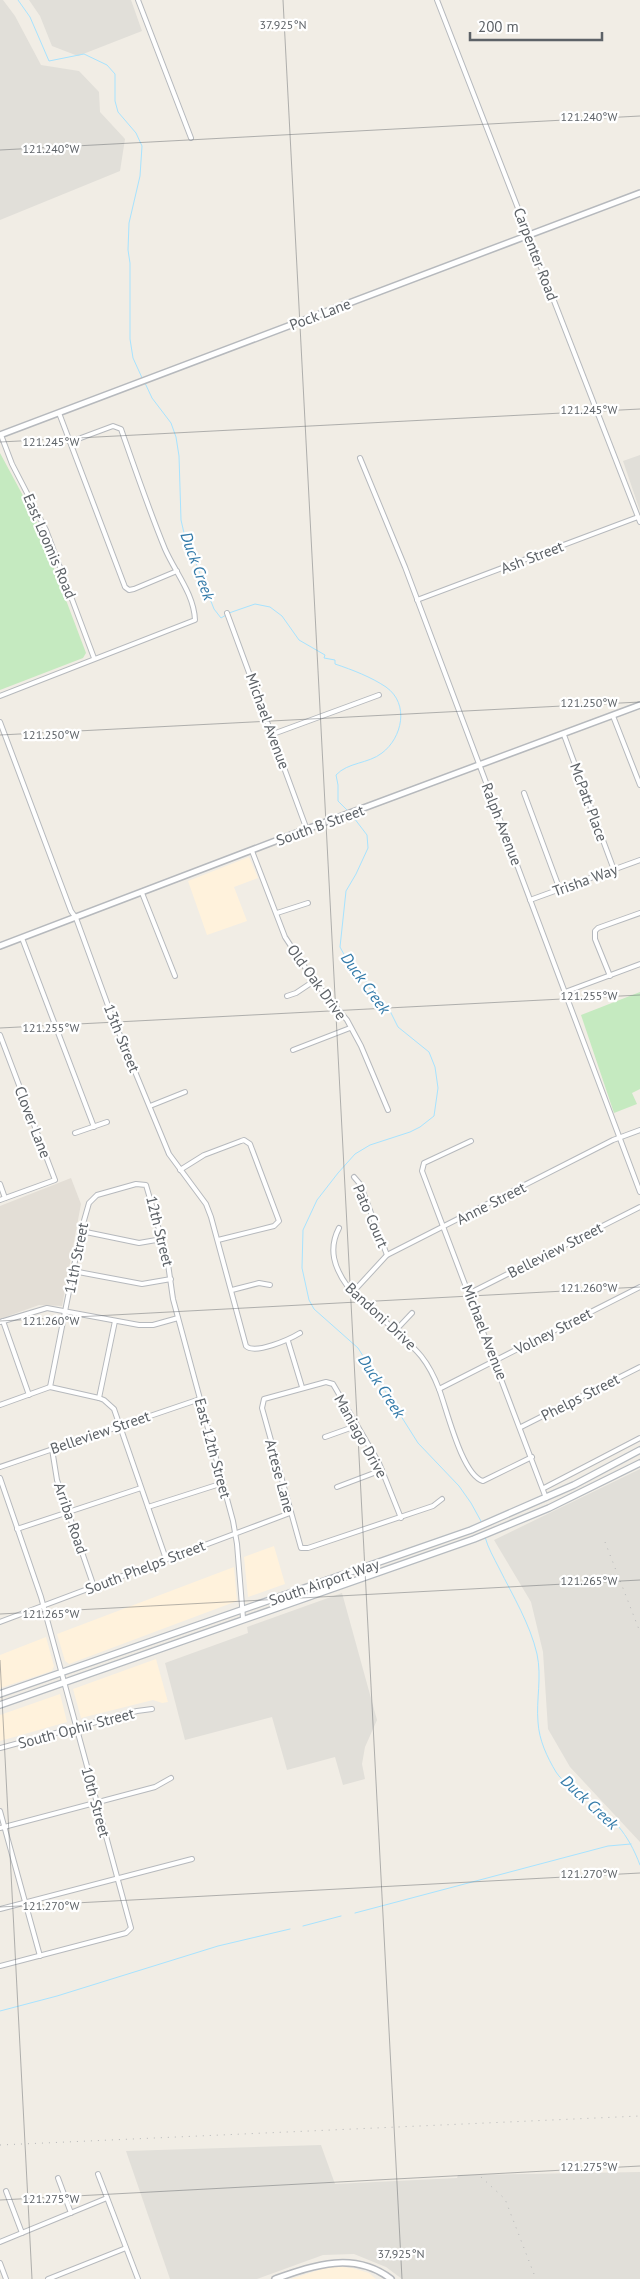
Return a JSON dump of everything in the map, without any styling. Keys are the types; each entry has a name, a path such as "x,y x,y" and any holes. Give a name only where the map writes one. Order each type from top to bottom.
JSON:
{"main road":[{"name":"South Airport Way","path":"0,1694 490,1523 546,1498 640,1450"},
{"name":"South Airport Way","path":"0,1705 243,1618 477,1538 549,1508 640,1463"}],"street":[{"path":"138,0 191,138"},
{"name":"Carpenter Road","path":"437,0 638,517"},
{"name":"Pock Lane","path":"1,435 640,192"},
{"path":"59,413 125,587 129,590 134,589 178,571"},
{"path":"0,696 195,620 194,608 178,571 166,551 120,430 113,426 70,442"},
{"name":"East Loomis Road","path":"1,435 12,464 35,504 46,530 94,658"},
{"name":"Ralph Avenue","path":"360,458 417,600 640,1192"},
{"path":"638,517 640,522"},
{"name":"Ash Street","path":"417,600 638,517"},
{"name":"Michael Avenue","path":"227,614 307,830"},
{"path":"273,734 379,695"},
{"name":"South B Street","path":"0,946 640,706"},
{"path":"613,716 640,785"},
{"name":"13th Street","path":"0,722 110,1011 169,1154 206,1204 218,1240 248,1349 253,1350 288,1341"},
{"name":"McPatt Place","path":"564,735 614,870"},
{"path":"524,793 560,890"},
{"name":"Old Oak Drive","path":"252,851 285,938 314,981 340,1011 361,1046 388,1110"},
{"name":"Trisha Way","path":"530,900 640,860"},
{"path":"142,893 175,976"},
{"path":"277,913 308,903"},
{"path":"610,976 595,939 595,931 598,928 640,913"},
{"path":"22,938 94,1127"},
{"path":"565,992 640,964"},
{"path":"287,996 296,993 314,981"},
{"path":"293,1050 350,1028"},
{"name":"Clover Lane","path":"0,1035 55,1180 5,1198"},
{"path":"150,1106 185,1092"},
{"path":"75,1133 107,1122"},
{"name":"Anne Street","path":"353,1292 388,1254 620,1138 640,1130"},
{"path":"180,1170 204,1155 241,1141 244,1140 250,1144 279,1221 274,1226 218,1240"},
{"name":"Michael Avenue","path":"471,1141 424,1163 422,1166 544,1488 546,1498"},
{"name":"Pato Court","path":"354,1177 360,1184 388,1254"},
{"path":"0,1184 5,1198 0,1200"},
{"name":"11th Street","path":"50,1387 87,1208 94,1197 136,1184 146,1185"},
{"name":"12th Street","path":"146,1185 162,1239 170,1279"},
{"name":"Belleview Street","path":"470,1293 640,1207"},
{"name":"Bandoni Drive","path":"339,1228 332,1244 332,1256 341,1278 353,1292 414,1346 420,1354 432,1373 467,1465 479,1480 483,1481 532,1457"},
{"path":"81,1231 140,1242 162,1239"},
{"path":"73,1271 142,1284 170,1279"},
{"name":"East 12th Street","path":"170,1279 178,1318 235,1533 243,1618"},
{"path":"232,1290 259,1283 270,1285"},
{"name":"Volney Street","path":"439,1390 640,1287"},
{"path":"29,1395 2,1322 39,1309 65,1311 145,1326 178,1318"},
{"path":"395,1331 412,1313"},
{"path":"99,1398 115,1321"},
{"path":"300,1333 288,1341 302,1387"},
{"name":"Phelps Street","path":"521,1427 640,1367"},
{"name":"Maniago Drive","path":"302,1387 331,1383 382,1470 401,1518"},
{"path":"0,1405 50,1387 99,1398 111,1406 120,1425 166,1559"},
{"name":"Artese Lane","path":"302,1387 264,1399 262,1402 290,1513 301,1548 308,1548 401,1518"},
{"name":"Belleview Street","path":"0,1466 200,1400"},
{"path":"325,1437 356,1426"},
{"path":"544,1488 640,1438"},
{"name":"Arriba Road","path":"52,1449 57,1480 94,1587"},
{"path":"337,1487 382,1470"},
{"name":"10th Street","path":"0,1478 43,1606 131,1925 130,1930 126,1933 40,1956"},
{"path":"148,1507 223,1483"},
{"path":"18,1529 141,1488"},
{"path":"401,1518 433,1506 442,1499"},
{"name":"South Phelps Street","path":"0,1622 290,1513"},
{"name":"South Ophir Street","path":"0,1748 152,1709"},
{"path":"2,1828 155,1786 171,1778"},
{"path":"0,1810 2,1828 40,1956 0,1966"},
{"path":"0,1909 192,1859"},
{"path":"98,2174 138,2279"},
{"path":"58,2178 71,2213"},
{"path":"6,2190 22,2233"},
{"path":"0,2242 107,2198"},
{"path":"48,2279 126,2248"},
{"path":"275,2279 311,2266 335,2262 367,2266 391,2279"},
{"path":"0,2263 6,2279"}],"shaded area":[{"path":"0,0 3,0 15,16 41,65 79,71 99,92 100,112 125,139 120,171 0,220"},
{"path":"29,0 131,0 142,31 78,56 52,46 40,16"},
{"path":"640,455 640,511 623,461"},
{"path":"249,857 258,878 234,887 247,921 207,935 188,881"},
{"path":"71,1178 81,1204 62,1306 39,1305 0,1319 0,1206"},
{"path":"640,1469 640,1842 570,1767 548,1729 543,1652 531,1602 494,1540"},
{"path":"274,1546 285,1584 248,1597 244,1557"},
{"path":"234,1567 237,1601 69,1664 65,1661 57,1634"},
{"path":"342,1593 377,1720 365,1747 362,1764 365,1779 343,1785 335,1757 287,1770 272,1717 185,1740 165,1663 248,1633 247,1627"},
{"path":"46,1637 54,1666 52,1671 0,1688 0,1655"},
{"path":"156,1659 168,1702 162,1703 153,1700 81,1718 73,1689"},
{"path":"60,1694 67,1722 0,1741 0,1715"},
{"path":"321,2145 335,2184 457,2178 458,2175 640,2172 640,2279 402,2279 386,2267 354,2254 323,2255 257,2279 170,2279 126,2151"},
{"path":"331,2266 352,2268 369,2273 376,2279 291,2279"}],"green space":[{"path":"0,453 35,518 86,653 83,658 0,690"},
{"path":"640,992 640,1089 632,1093 637,1104 614,1113 581,1015"}],"waterway":[{"name":"Duck Creek","path":"18,0 30,17 49,61 84,54 107,65 115,74 115,101 118,112 136,133 142,146 140,176 129,223 128,250 130,263 130,339 133,358 143,380"},
{"name":"Duck Creek","path":"145,383 152,398 171,423 176,437 179,456 181,520 184,533 214,609 221,618 226,615"},
{"name":"Duck Creek","path":"229,613 255,604 270,607 282,616 299,640 325,655 324,658 335,660 335,664 374,680 394,694 401,711 398,730 389,747 376,757 346,768 336,775 338,801 348,811"},
{"name":"Duck Creek","path":"351,814 367,835 368,848 346,891 340,947 347,960 360,971 378,1003 390,1011 398,1027 429,1052 435,1067 438,1088 434,1116 410,1132 370,1145 355,1154 317,1200 303,1230 302,1268 309,1300 314,1309 358,1348 418,1443 459,1486 482,1523"},
{"name":"Duck Creek","path":"485,1537 491,1553 526,1621 534,1643 539,1671 539,1729 547,1754 556,1772 562,1779 595,1803 618,1826 630,1844 640,1865"},
{"path":"355,1913 608,1846 631,1844"},
{"path":"303,1926 341,1916"},
{"path":"0,2011 57,1996 218,1946 290,1929"}],"railway":[{"path":"605,1542 640,1632"},
{"path":"0,2145 640,2116"},
{"path":"481,2177 505,2199 534,2274"}]}
